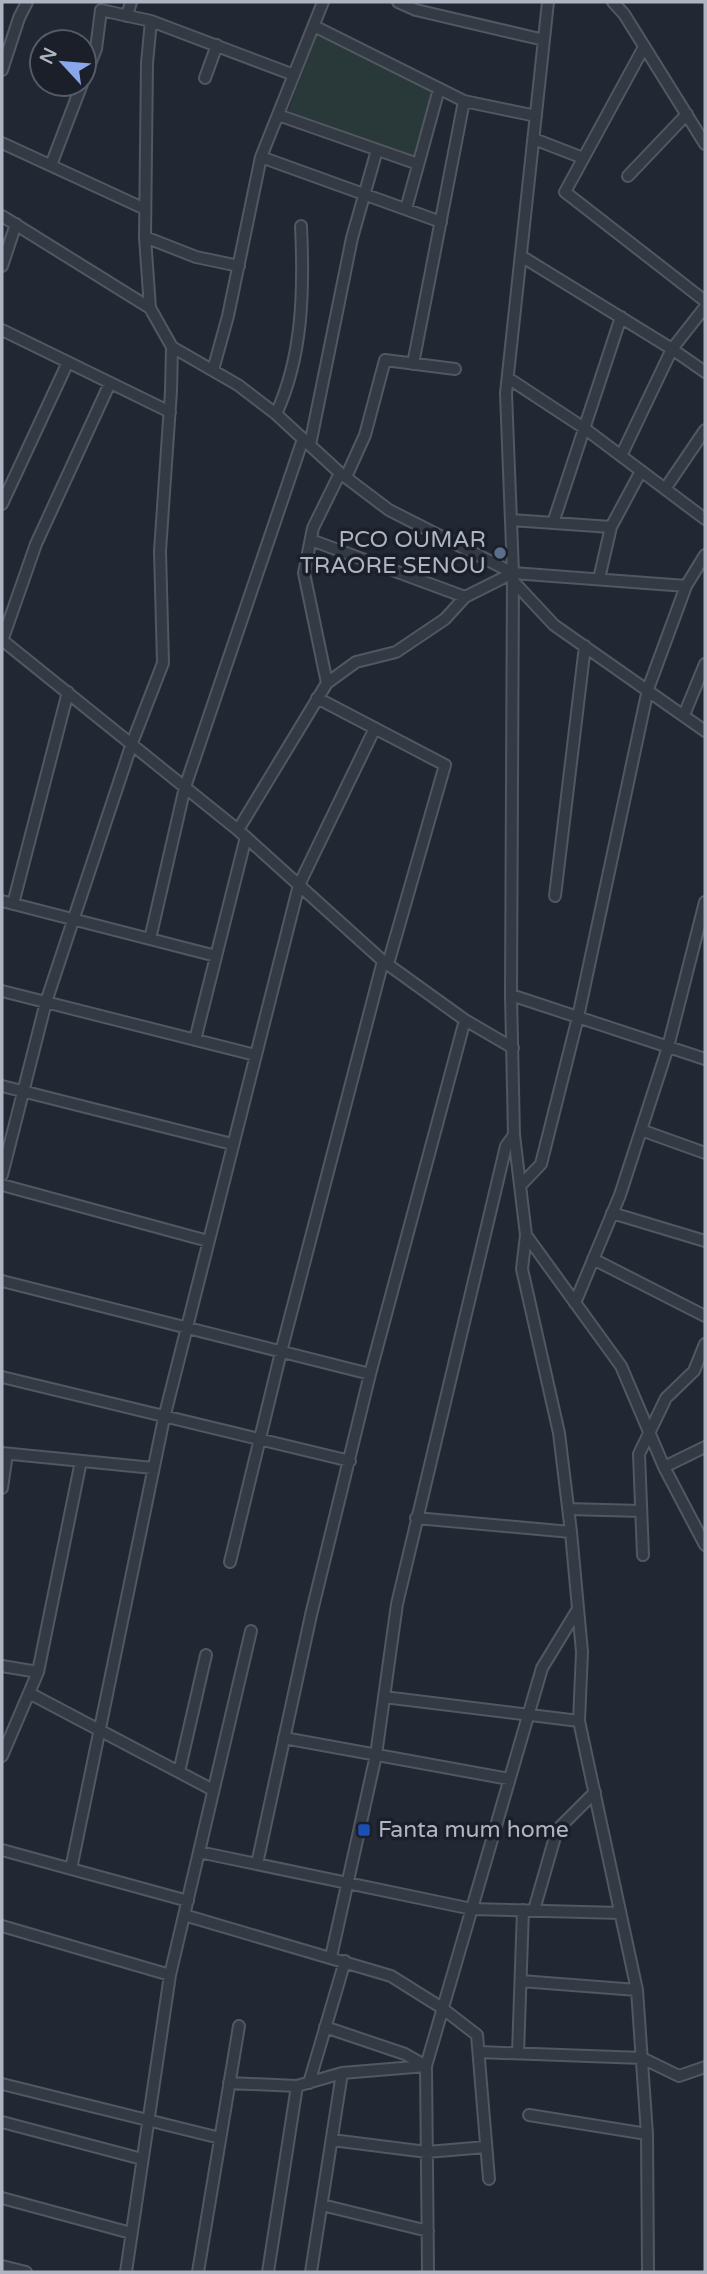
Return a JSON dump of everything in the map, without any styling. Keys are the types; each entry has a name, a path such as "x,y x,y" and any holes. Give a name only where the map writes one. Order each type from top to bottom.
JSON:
{"street":[{"path":"2,70 7,36 27,2"},
{"path":"127,16 131,2"},
{"path":"213,370 228,316 261,157 323,2"},
{"path":"398,2 416,10 544,40"},
{"path":"548,2 506,393 513,577 514,1135 526,1236 522,1269 559,1433 571,1532 582,1652 579,1721 637,1990 647,2134 648,2272"},
{"path":"613,2 624,13 705,144"},
{"path":"98,33 101,10 152,21 294,75"},
{"path":"2,1175 46,1002 132,743 163,663 160,551 172,347 150,308 145,237 147,63 152,21"},
{"path":"314,26 464,101 536,116"},
{"path":"205,78 217,45"},
{"path":"644,47 565,192 705,301"},
{"path":"406,209 439,89"},
{"path":"51,165 77,98"},
{"path":"414,364 464,101"},
{"path":"628,176 687,114"},
{"path":"278,115 418,164"},
{"path":"534,139 583,158"},
{"path":"2,143 145,209"},
{"path":"150,939 185,787 307,442 352,238 377,150"},
{"path":"261,157 441,222"},
{"path":"2,216 150,308"},
{"path":"2,266 16,224"},
{"path":"276,414 288,388 299,332 304,277 301,226"},
{"path":"145,237 195,257 239,266"},
{"path":"521,256 705,372"},
{"path":"621,456 672,349 705,307"},
{"path":"553,523 621,317"},
{"path":"2,330 170,412"},
{"path":"172,347 238,385 276,414 343,475 389,510 513,577 554,625 705,731"},
{"path":"327,682 304,573 313,528 365,435 385,360 456,369"},
{"path":"2,503 68,362"},
{"path":"508,378 584,428 705,519"},
{"path":"110,383 36,544 2,641 242,833 385,962 465,1020 513,1048"},
{"path":"665,489 705,430"},
{"path":"599,579 611,527 641,471"},
{"path":"511,520 611,527"},
{"path":"311,540 465,597"},
{"path":"520,1186 541,1164 578,1017 648,689 686,586 705,555"},
{"path":"195,1040 242,833 327,682 356,663 396,652 445,619 465,597 513,577 599,579 686,586"},
{"path":"555,896 585,646"},
{"path":"684,715 705,664"},
{"path":"13,904 68,692"},
{"path":"230,1562 281,1352 385,962 445,765 317,698"},
{"path":"71,1869 164,1418 299,885 374,728"},
{"path":"2,901 216,956"},
{"path":"575,1303 612,1213 668,1047 705,902"},
{"path":"2,991 255,1055"},
{"path":"512,996 705,1059"},
{"path":"257,1864 311,1615 370,1374 465,1020"},
{"path":"2,1086 232,1144"},
{"path":"641,1130 705,1153"},
{"path":"331,1956 376,1755 397,1604 416,1518 506,1146 514,1135"},
{"path":"2,1185 208,1241"},
{"path":"612,1213 705,1241"},
{"path":"526,1236 621,1366 664,1467 700,1526 705,1545"},
{"path":"593,1259 705,1315"},
{"path":"2,1281 370,1374"},
{"path":"643,1555 639,1454 666,1398 694,1371 705,1344"},
{"path":"2,1377 350,1461"},
{"path":"664,1467 705,1447"},
{"path":"2,1488 4,1453 153,1468"},
{"path":"2,1756 38,1672 81,1461"},
{"path":"568,1508 641,1511"},
{"path":"416,1518 571,1532"},
{"path":"429,2271 425,2066 541,1668 578,1609"},
{"path":"126,2272 170,1975 251,1631"},
{"path":"178,1772 206,1656"},
{"path":"2,1666 38,1672"},
{"path":"29,1693 214,1790"},
{"path":"384,1697 579,1721"},
{"path":"284,1738 509,1779"},
{"path":"518,2053 521,1981 529,1910 557,1830 594,1791"},
{"path":"2,1850 188,1901"},
{"path":"199,1852 471,1909 620,1913"},
{"path":"184,1915 331,1956 391,1976 442,2008 477,2035 489,2179"},
{"path":"2,1926 170,1975"},
{"path":"268,2272 303,2084 325,2027 345,1961"},
{"path":"521,1981 637,1990"},
{"path":"198,2272 239,2026"},
{"path":"325,2027 405,2054 425,2066"},
{"path":"479,2052 642,2058 679,2076 705,2067"},
{"path":"229,2083 303,2084 342,2073 425,2066"},
{"path":"311,2272 342,2073"},
{"path":"2,2084 220,2138"},
{"path":"529,2116 647,2134"},
{"path":"2,2122 142,2160"},
{"path":"332,2140 427,2152 486,2147"},
{"path":"2,2198 131,2233"},
{"path":"322,2205 428,2231"},
{"path":"2,2266 26,2272"}],"shaded area":[{"path":"317,35 436,90 416,158 288,111"}],"place":[{"name":"PCO OUMAR TRAORE SENOU","path":"500,553"},
{"name":"Fanta mum home","path":"364,1830"}]}
